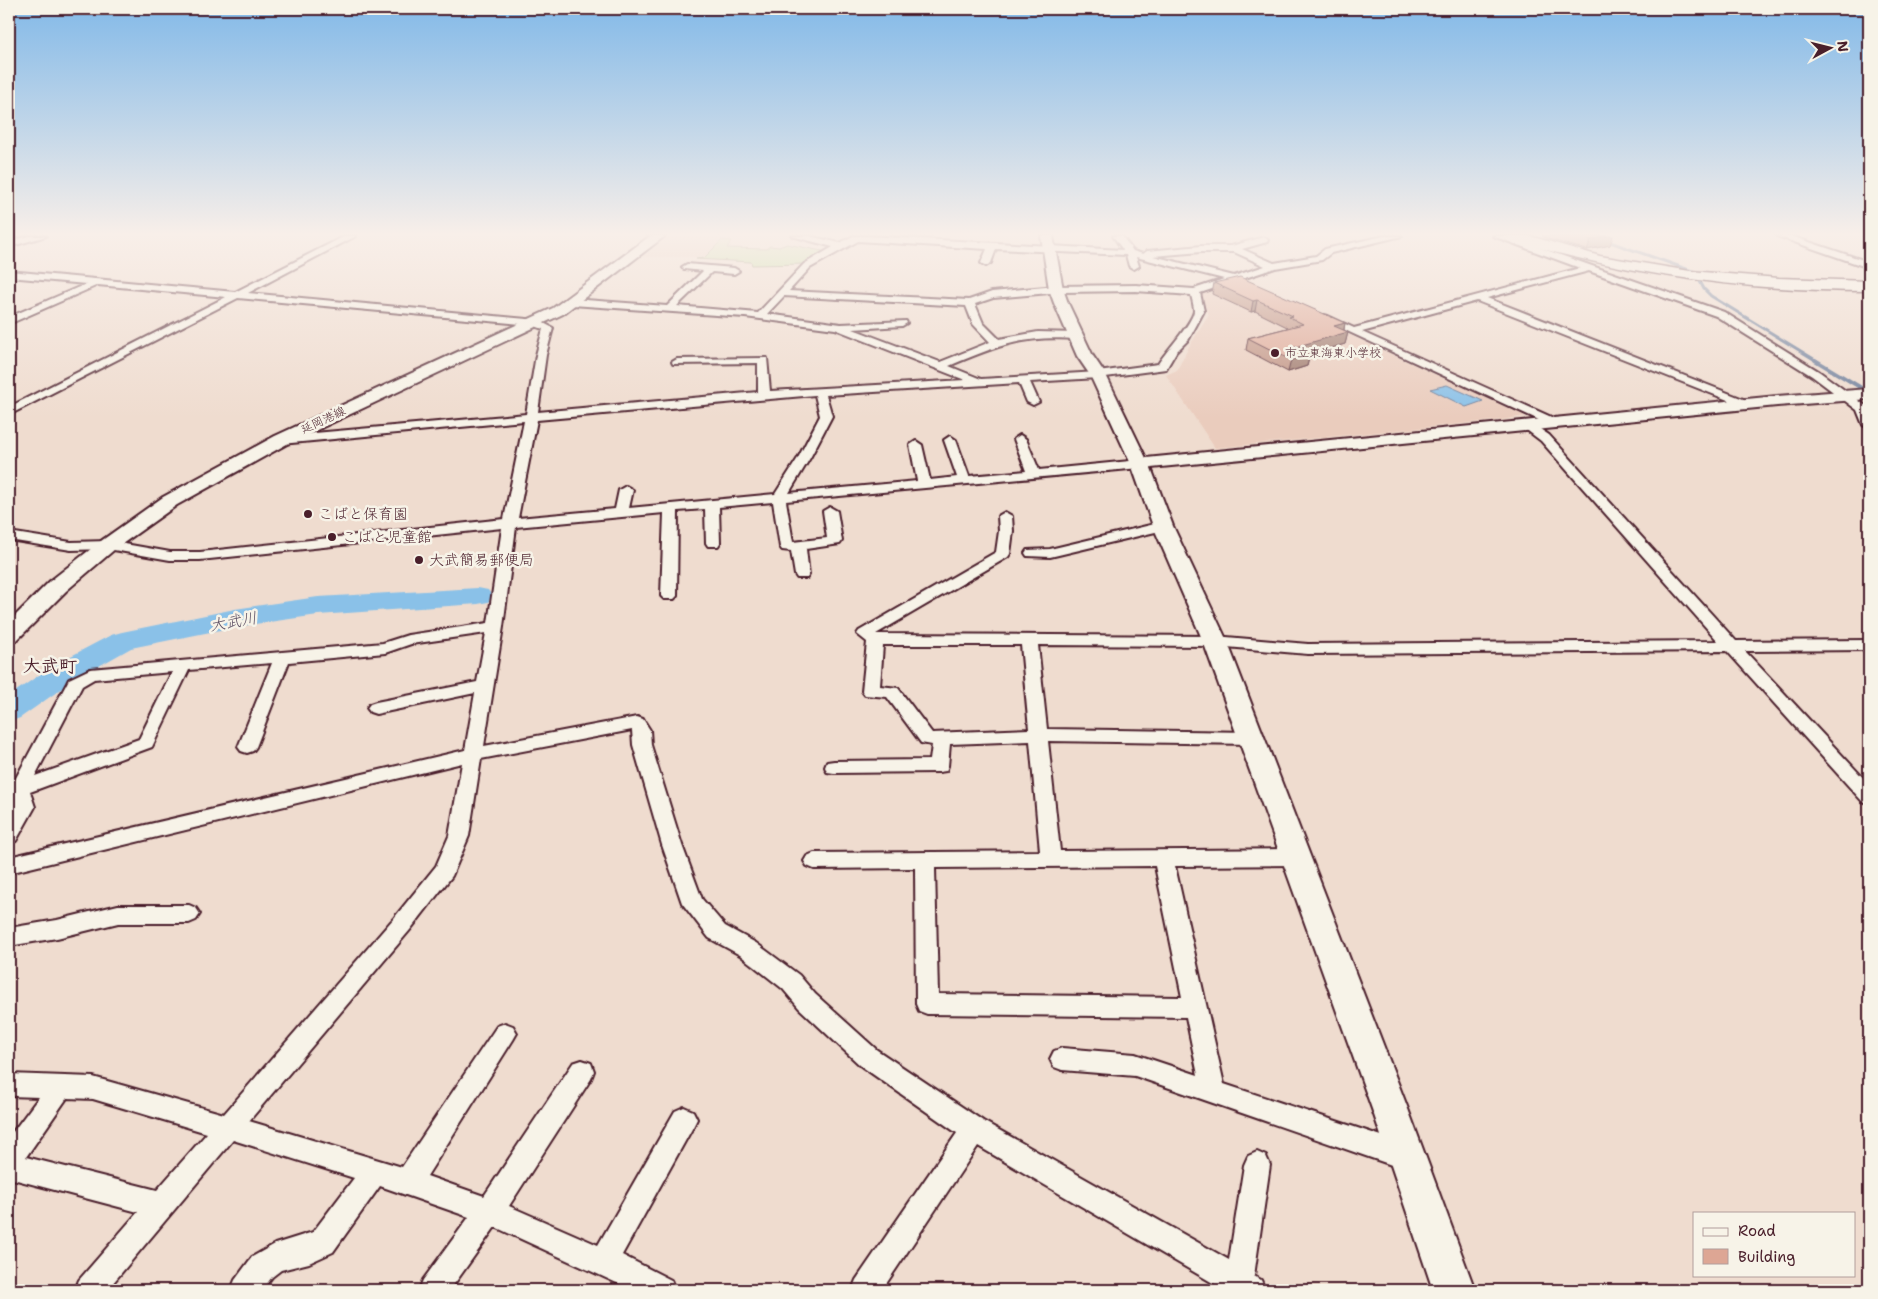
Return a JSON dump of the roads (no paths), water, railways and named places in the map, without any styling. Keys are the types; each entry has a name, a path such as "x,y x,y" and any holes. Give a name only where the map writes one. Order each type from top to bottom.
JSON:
{"street":[{"path":"9,321 65,297"},
{"path":"9,411 233,297"},
{"path":"89,1290 402,924 445,870 460,836 510,524 537,388 541,356 548,328 534,322 266,297"},
{"name":"延岡港線","path":"9,635 58,586 108,545 170,502 281,440 558,311 579,297"},
{"path":"670,308 682,297"},
{"path":"761,315 779,297"},
{"path":"850,297 970,303 988,297"},
{"path":"1059,297 1085,356 1098,375 1140,464 1163,526 1215,641 1408,1158 1454,1290"},
{"path":"281,440 764,395 1098,375 1162,367 1172,350 1184,339 1200,311 1196,297"},
{"path":"1353,330 1481,297"},
{"path":"1671,297 1720,314 1816,374 1862,408 1869,426"},
{"path":"1476,298 1747,404"},
{"path":"572,302 761,315 837,326 902,323"},
{"path":"970,303 978,324 996,342"},
{"path":"793,320 801,308"},
{"path":"1312,312 1554,423"},
{"path":"837,326 980,382"},
{"path":"940,366 996,342 1026,335 1076,336"},
{"path":"677,362 763,360 764,395"},
{"path":"1023,379 1033,402"},
{"path":"820,392 826,416 804,458 779,498 787,547 835,541 830,511"},
{"path":"9,536 71,546 108,545 170,556 200,556 712,504 1747,404 1869,394"},
{"path":"1528,425 1545,438 1731,646 1869,796"},
{"path":"1020,439 1034,474"},
{"path":"950,440 964,480"},
{"path":"916,444 924,484"},
{"path":"621,513 626,490"},
{"path":"712,504 713,543"},
{"path":"669,596 671,508"},
{"path":"1005,516 1006,531 1003,554 865,634 875,640 1215,641 1308,649 1692,648 1869,645"},
{"path":"1032,552 1050,553 1163,526"},
{"path":"798,546 802,575"},
{"path":"9,836 25,807 19,789 75,683 90,674 385,648 408,640 495,627"},
{"path":"875,640 872,691 892,692 927,739 1039,735 1252,738"},
{"path":"1029,641 1051,859"},
{"path":"247,748 284,657"},
{"path":"19,789 146,743 182,666"},
{"path":"376,708 485,686"},
{"path":"9,865 473,755 637,723 641,730 642,745 672,845 693,903 717,932 748,949 791,982 807,1001 870,1058 974,1130 1201,1259 1245,1287 1257,1164"},
{"path":"834,767 940,766 941,739"},
{"path":"814,861 1296,857"},
{"path":"1163,858 1213,1090"},
{"path":"925,860 927,1004 1195,1007"},
{"path":"9,937 57,929 118,914 189,914"},
{"path":"408,1182 505,1033"},
{"path":"1062,1059 1135,1065 1408,1158"},
{"path":"432,1290 490,1211 582,1071"},
{"path":"9,1085 93,1088 229,1127 408,1182 490,1211 604,1262 661,1290"},
{"path":"9,1158 61,1087"},
{"path":"604,1262 684,1119"},
{"path":"866,1290 974,1130"},
{"path":"9,1165 163,1205"},
{"path":"245,1290 262,1266 275,1258 309,1249 324,1242 375,1172"}],"water":[{"path":"1447,385 1483,401 1466,407 1430,389"}],"waterway":[{"path":"1712,297 1817,361"},
{"path":"1815,360 1863,389"},
{"name":"大武川","path":"9,711 63,673 122,641 235,618 318,606 478,596"}],"place":[{"name":"市立東海東小学校","path":"1275,353"},
{"name":"こばと保育園","path":"308,514"},
{"name":"こばと児童館","path":"332,537"},
{"name":"大武簡易郵便局","path":"419,560"}],"district":[{"name":"大武町","path":"50,666"}]}
